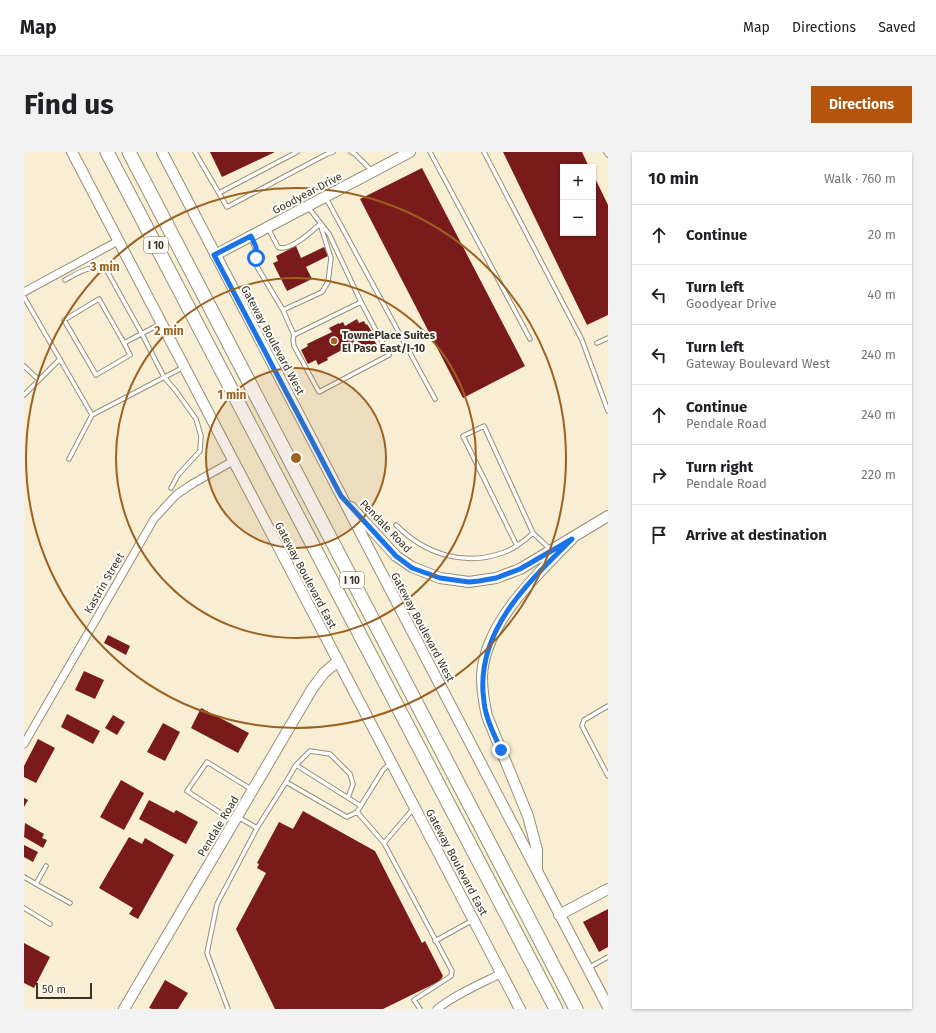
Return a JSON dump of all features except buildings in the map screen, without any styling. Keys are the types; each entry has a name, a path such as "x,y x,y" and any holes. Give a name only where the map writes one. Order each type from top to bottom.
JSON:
{"highway":[{"name":"I 10","path":"129,152 576,1009"},
{"name":"I 10","path":"108,153 556,1009"}],"main road":[{"name":"Gateway Boulevard East","path":"72,152 520,1009"},
{"name":"Gateway Boulevard West","path":"162,152 214,255 608,1007"},
{"name":"Goodyear Drive","path":"214,255 410,152"},
{"name":"Pendale Road","path":"341,496 396,556 412,568 440,578 469,582 496,578 520,569 607,519"},
{"name":"Pendale Road","path":"537,871 537,850 534,832 523,801 487,716 484,702 482,676 488,647 505,614 525,587 572,539"},
{"name":"Pendale Road","path":"124,1009 312,689 324,673 338,661"},
{"path":"560,915 608,889"}],"street":[{"path":"24,292 118,241"},
{"name":"Kastrin Street","path":"24,744 154,519 176,495 192,484 233,461"},
{"path":"437,1009 464,992 502,973"}],"lane":[{"path":"195,152 227,207 327,153 334,152"},
{"path":"219,193 297,152"},
{"path":"323,152 327,153"},
{"path":"350,152 355,154 372,172"},
{"path":"430,152 530,339"},
{"path":"484,152 582,340 608,411"},
{"path":"606,152 608,156"},
{"path":"325,197 435,399"},
{"path":"251,236 256,251 255,262 283,310 294,335 294,346 319,392 389,355 361,302 329,234 308,206"},
{"path":"268,227 278,247 283,248 298,242 320,224"},
{"path":"283,310 317,294 324,289 328,282 332,258 320,224"},
{"path":"65,280 85,269 98,267 107,271 164,377 196,419 201,436 200,451 178,475 170,488"},
{"path":"24,297 92,415"},
{"path":"99,299 124,343 130,355 96,375 64,320 99,299"},
{"path":"294,335 361,302"},
{"path":"124,343 161,323"},
{"path":"596,343 608,338"},
{"path":"24,396 60,359"},
{"path":"24,366 39,380"},
{"path":"69,460 92,415 184,367"},
{"path":"517,546 463,436 484,426 533,533 551,551"},
{"path":"396,526 405,535 419,545 432,551 455,557 472,559 488,557 506,552 517,546 533,533"},
{"path":"608,706 584,720 582,726 608,776"},
{"path":"228,1009 207,953 217,904 257,828 296,765 310,751 330,754 350,774 353,784 348,798"},
{"path":"253,790 207,762 187,791 236,819 257,828"},
{"path":"286,782 347,816 357,812 383,770 391,762"},
{"path":"296,765 360,806"},
{"path":"384,843 415,807"},
{"path":"357,812 384,843 452,971 451,976 414,1000 420,1009"},
{"path":"36,884 46,866"},
{"path":"24,877 70,903"},
{"path":"24,908 50,924"},
{"path":"436,941 474,920"},
{"path":"587,968 608,957"}],"place":[{"name":"TownePlace Suites El Paso East/I-10","path":"334,341"}],"route":[{"path":"256,258 256,247 251,236 214,255 341,496 396,556 412,568 430,576 469,582 496,578 509,574 572,539 525,587 505,614 488,647 482,676 484,702 487,716 501,750"}]}
